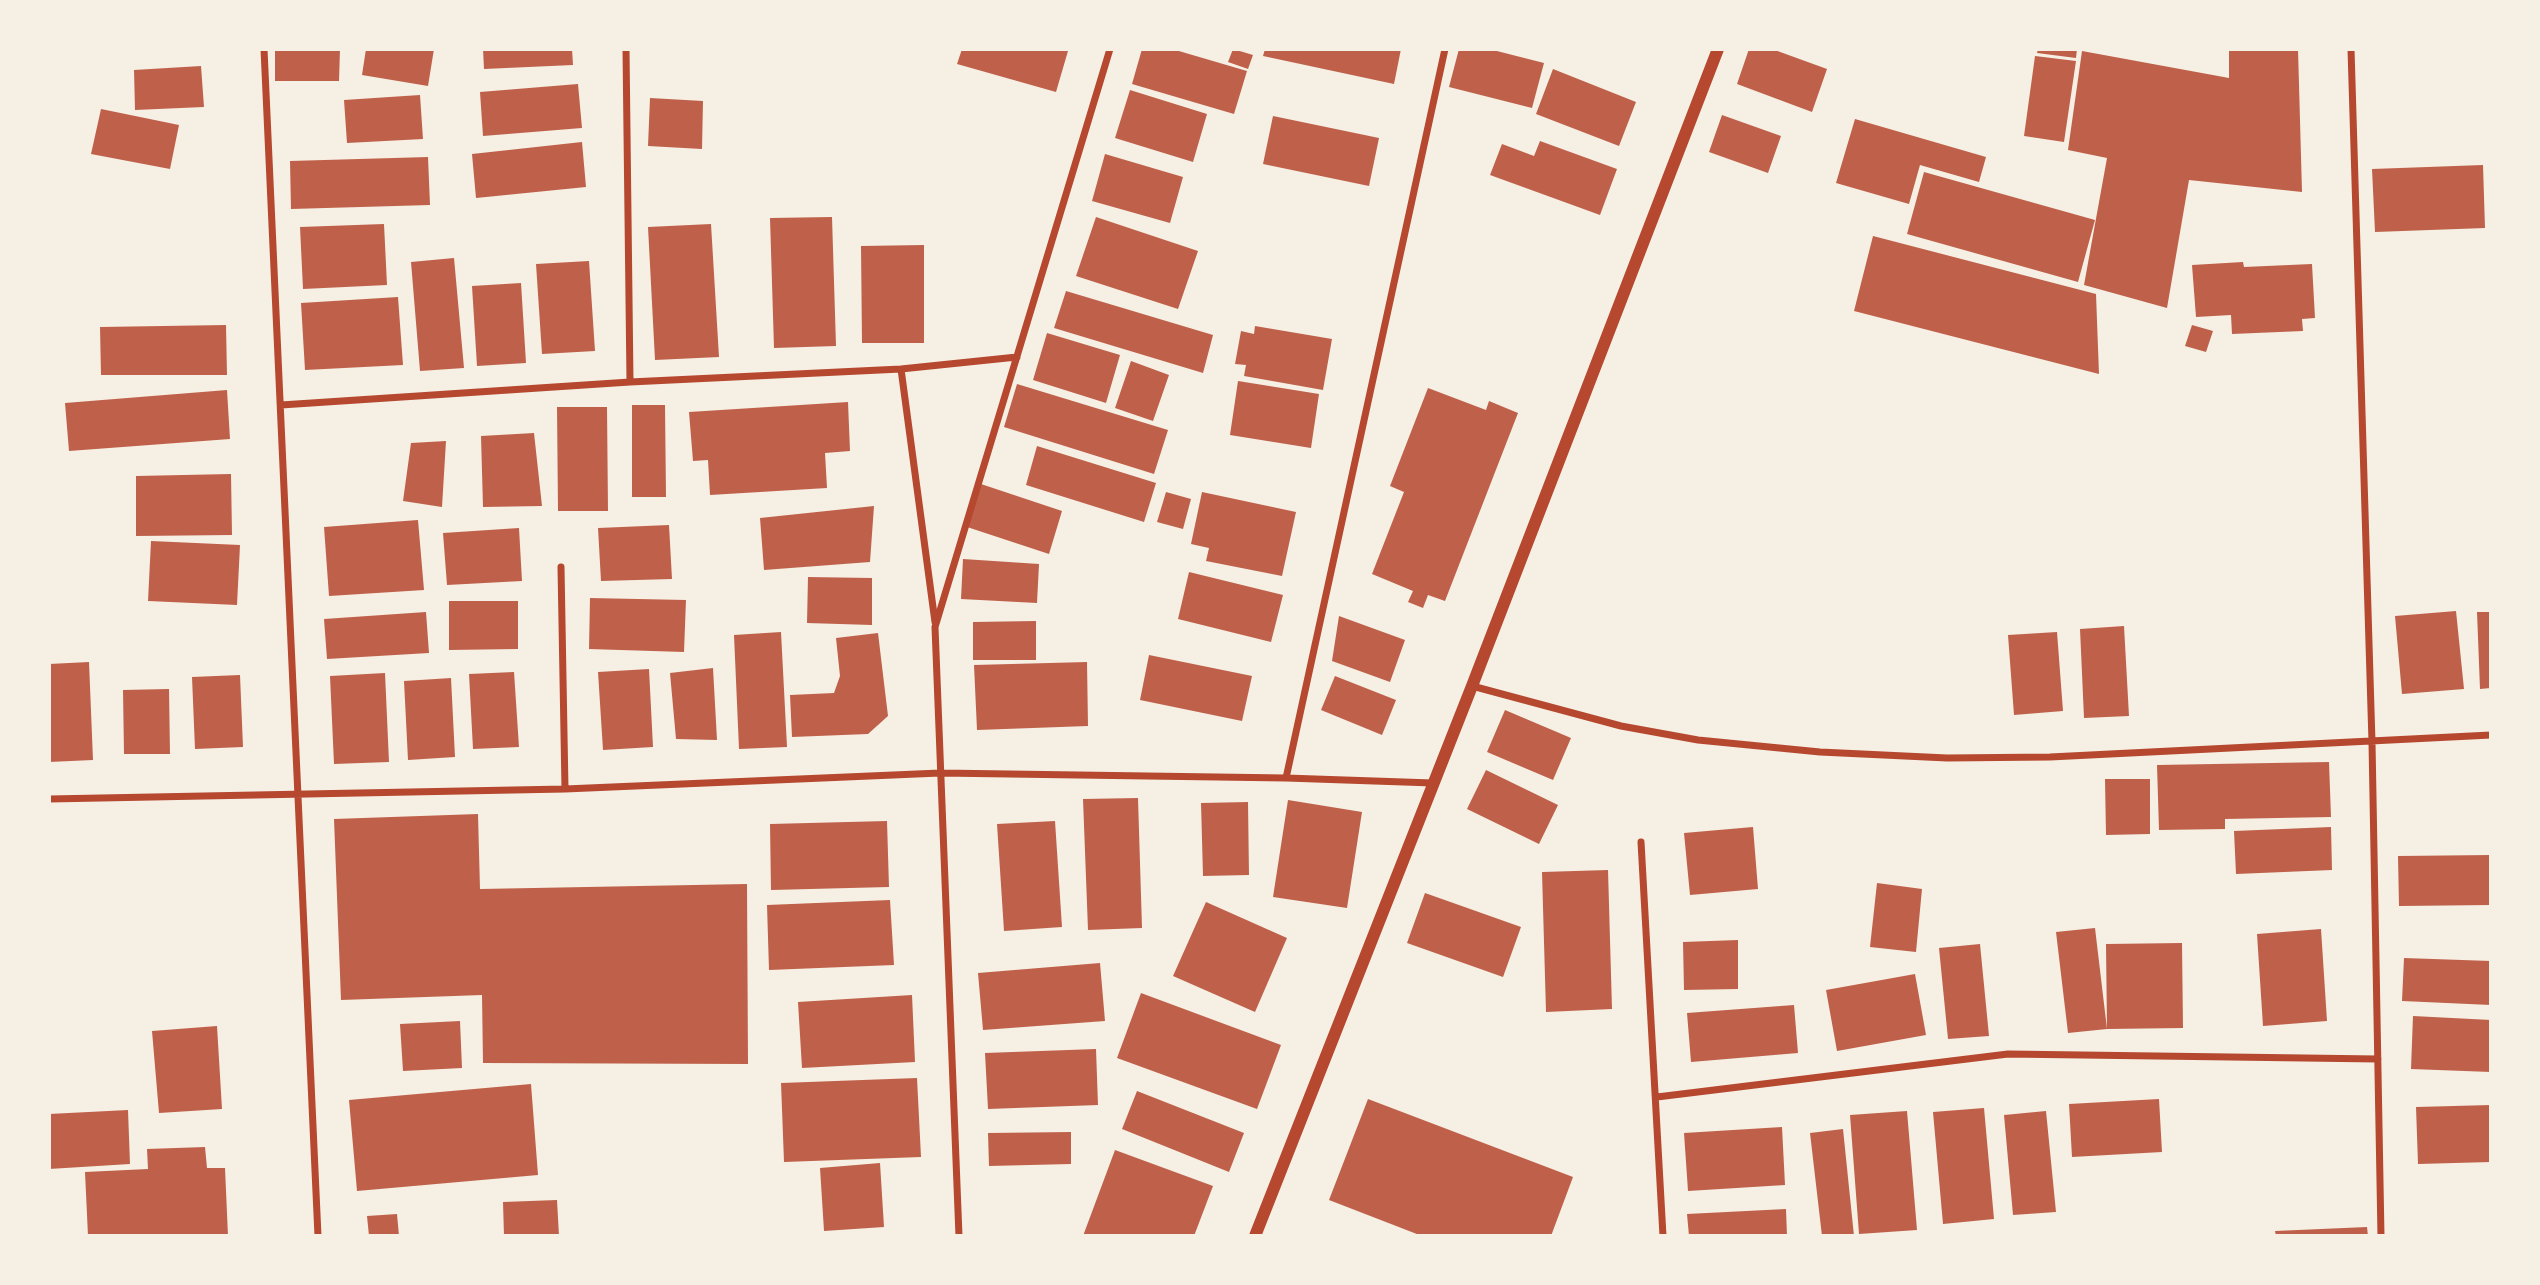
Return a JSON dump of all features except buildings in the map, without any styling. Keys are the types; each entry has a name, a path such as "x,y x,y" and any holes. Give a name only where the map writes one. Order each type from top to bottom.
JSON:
{"street":[{"path":"264,49 318,1236"},
{"path":"626,49 630,382"},
{"path":"935,627 1110,49"},
{"path":"1286,778 1445,49"},
{"path":"1255,1236 1472,687 1718,49"},
{"path":"2351,49 2372,742 2381,1236"},
{"path":"281,405 630,382 901,369 1017,357"},
{"path":"901,369 935,627 959,1236"},
{"path":"561,567 565,789"},
{"path":"1472,687 1621,726 1698,740 1820,752 1947,758 2050,757 2491,735"},
{"path":"49,799 565,789 940,773 1433,783"},
{"path":"1641,842 1663,1236"},
{"path":"1657,1097 2008,1054 2378,1059"}]}
